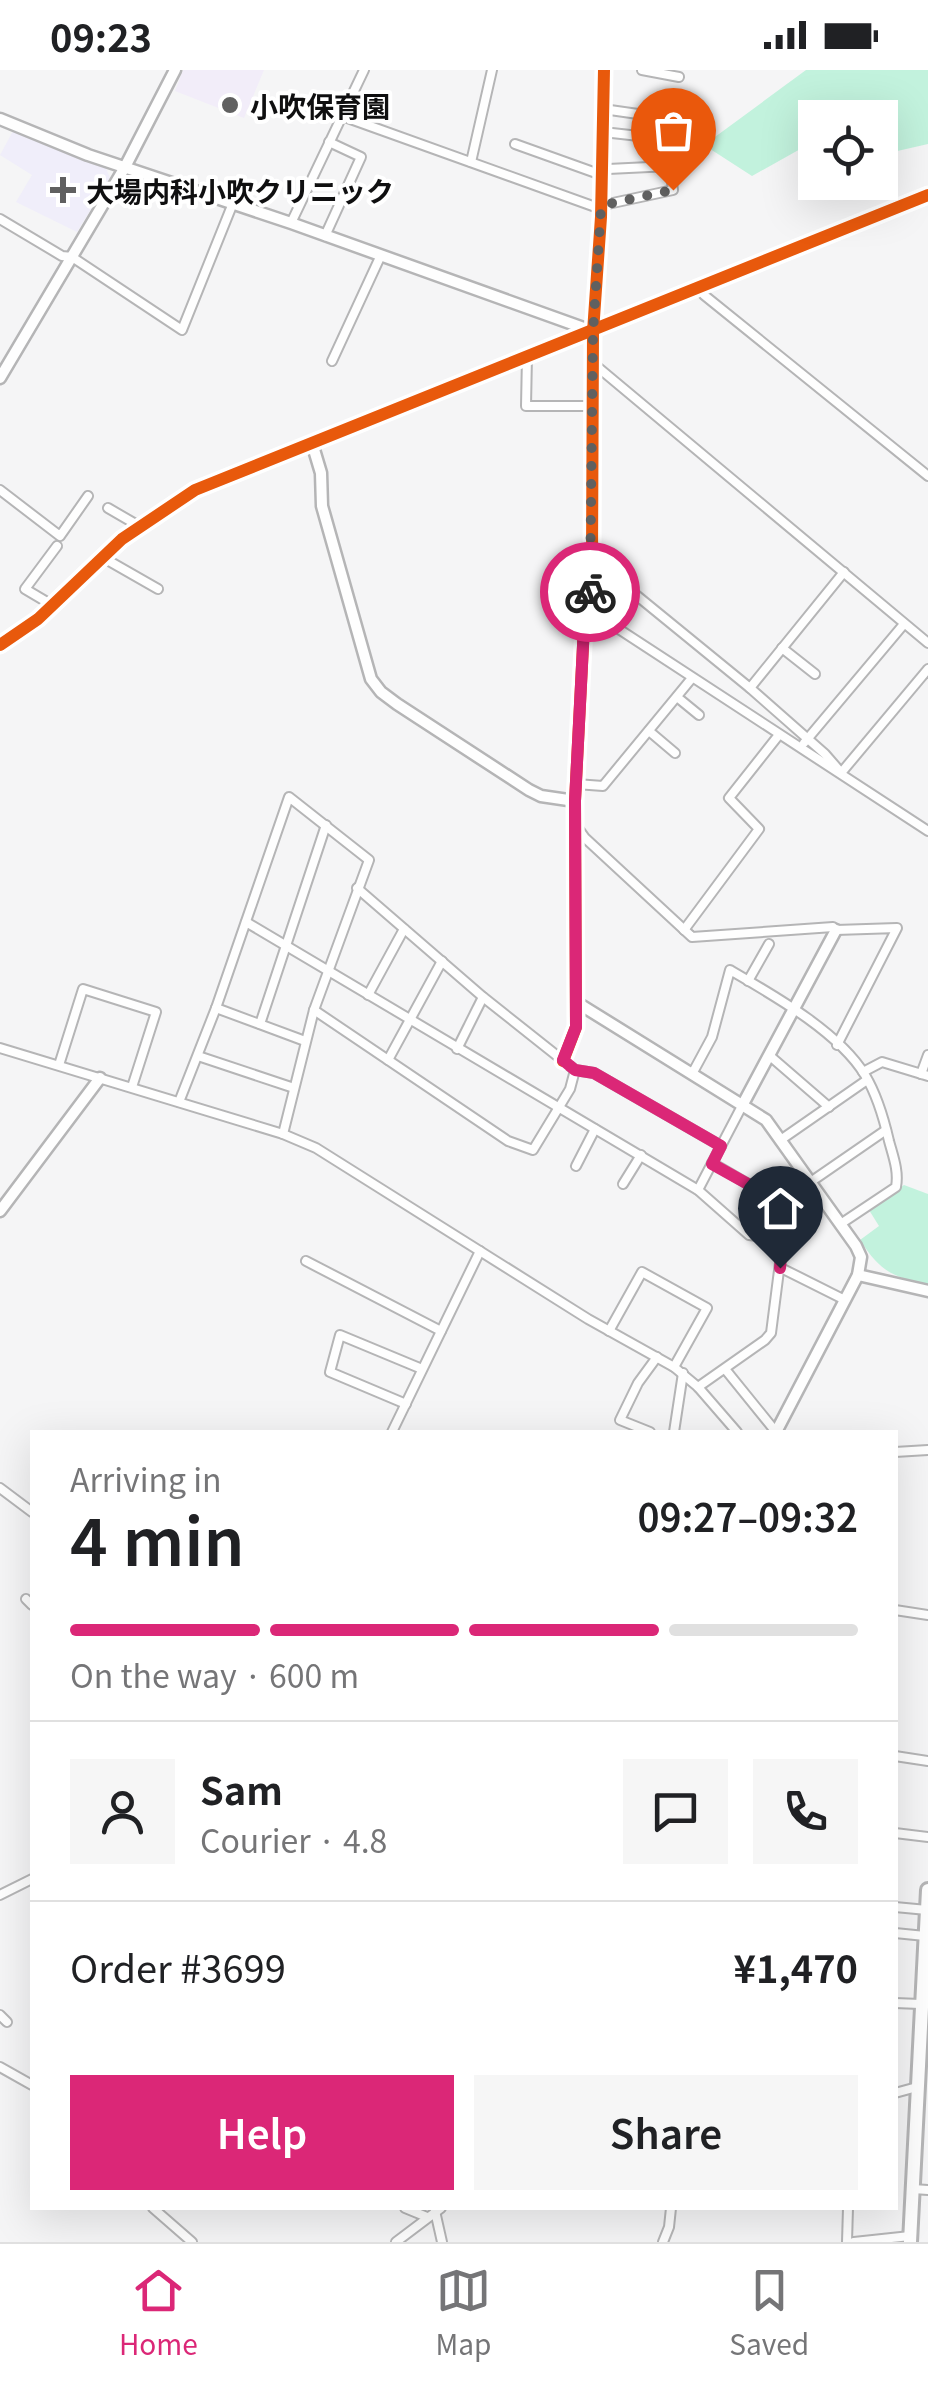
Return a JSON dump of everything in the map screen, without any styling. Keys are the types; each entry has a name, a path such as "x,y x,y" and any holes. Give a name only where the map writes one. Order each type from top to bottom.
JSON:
{"main road":[{"path":"910,2239 928,1890"}],"street":[{"path":"0,378 126,168 176,70"},
{"path":"290,223 364,70"},
{"path":"472,162 492,70"},
{"path":"563,1060 573,1040 576,1002 575,801 585,607 592,559 593,332 604,70"},
{"path":"642,70 679,77"},
{"path":"603,109 666,118"},
{"path":"342,116 601,209"},
{"path":"0,120 593,332"},
{"path":"601,209 608,204 673,190 666,140 602,132"},
{"path":"325,236 360,157 329,142"},
{"path":"515,144 596,172 670,166"},
{"path":"0,645 22,633 102,556 195,490 928,195"},
{"path":"0,220 62,256 72,257 182,330 233,204"},
{"path":"332,361 381,255"},
{"path":"702,285 704,295 928,476"},
{"path":"526,356 526,406 594,406"},
{"path":"594,364 928,642"},
{"path":"312,443 321,473 322,506 371,679 397,704 529,790 541,796 575,801"},
{"path":"0,490 60,536 88,496"},
{"path":"108,508 140,526"},
{"path":"52,606 25,589 57,546"},
{"path":"102,556 158,590"},
{"path":"592,559 750,688 841,773"},
{"path":"750,688 844,572"},
{"path":"585,607 928,832"},
{"path":"799,748 904,624"},
{"path":"782,648 815,674"},
{"path":"841,773 928,669"},
{"path":"576,784 603,786 692,678"},
{"path":"676,696 699,715"},
{"path":"649,731 675,753"},
{"path":"684,930 759,829 729,798 778,736"},
{"path":"179,1102 290,797 369,860 314,1010 283,1134"},
{"path":"575,824 585,838 692,937 834,927 897,928 836,1045"},
{"path":"260,1024 326,826"},
{"path":"357,888 575,1070 594,1073 721,1146"},
{"path":"246,922 698,1190 749,1235 779,1239"},
{"path":"368,995 404,928"},
{"path":"698,1190 836,930"},
{"path":"748,981 769,944"},
{"path":"388,1060 442,961"},
{"path":"692,1074 712,1037 730,970 795,1008 836,1045 865,1076 886,1130 898,1176 896,1186 842,1223"},
{"path":"58,1065 83,989 156,1012 132,1088"},
{"path":"457,1049 483,997"},
{"path":"576,1002 766,1120 842,1223 861,1257 858,1275 777,1430"},
{"path":"216,1008 305,1040"},
{"path":"314,1010 508,1141 532,1150 570,1089 575,1070"},
{"path":"0,1048 283,1134 316,1148 609,1331 674,1367 698,1387 735,1430"},
{"path":"782,1139 882,1062 924,1075 928,1055"},
{"path":"198,1056 294,1088"},
{"path":"770,1056 829,1106"},
{"path":"0,1212 100,1078"},
{"path":"576,1166 596,1130"},
{"path":"812,1181 886,1130"},
{"path":"623,1184 641,1156"},
{"path":"698,1387 771,1333 782,1247 755,1188 712,1164"},
{"path":"393,1430 480,1251"},
{"path":"306,1261 442,1331"},
{"path":"780,1268 845,1300"},
{"path":"609,1331 642,1272 707,1308 674,1367"},
{"path":"858,1275 928,1291"},
{"path":"406,1404 330,1372 340,1336 422,1369"},
{"path":"645,1430 620,1420 656,1356"},
{"path":"724,1370 774,1430"},
{"path":"674,1430 684,1374"},
{"path":"898,1452 928,1450"},
{"path":"0,1488 30,1510"},
{"path":"898,1610 928,1615"},
{"path":"898,1756 928,1761"},
{"path":"898,1833 928,1837"},
{"path":"0,1895 30,1881"},
{"path":"898,1908 927,1910"},
{"path":"898,1932 925,1936"},
{"path":"898,2003 920,2004"},
{"path":"0,2066 30,2085"},
{"path":"898,2092 921,2080"},
{"path":"912,2189 928,2190"},
{"path":"156,2210 192,2242"},
{"path":"663,2242 671,2210"},
{"path":"848,2210 851,2242 910,2239"},
{"path":"396,2242 434,2212 442,2242"}],"shaded area":[{"name":"小吹保育園","path":"183,70 264,70 244,118 175,91"},
{"name":"大場内科小吹クリニック","path":"13,131 86,162 105,166 110,178 77,232 16,202 32,175 0,155"}],"green space":[{"path":"806,70 928,70 928,144 898,151 898,100 798,100 798,150 752,176 704,145"},
{"path":"904,1185 928,1194 928,1285 888,1271 860,1240 879,1226 869,1210"}],"cycle path":[{"path":"563,1061 576,1027 575,801 585,607 592,559 593,332 601,217 604,70"},
{"path":"0,645 38,619 122,539 195,490 928,195"}],"way so far":[{"path":"590,592 593,332 601,209 608,204 673,190"}],"place":[{"name":"小吹保育園","path":"230,105"},
{"name":"大場内科小吹クリニック","path":"63,190"}],"route":[{"path":"590,592 585,607 575,801 576,1027 563,1060 575,1070 594,1073 721,1146 712,1164 755,1188 782,1247 780,1268"}]}
